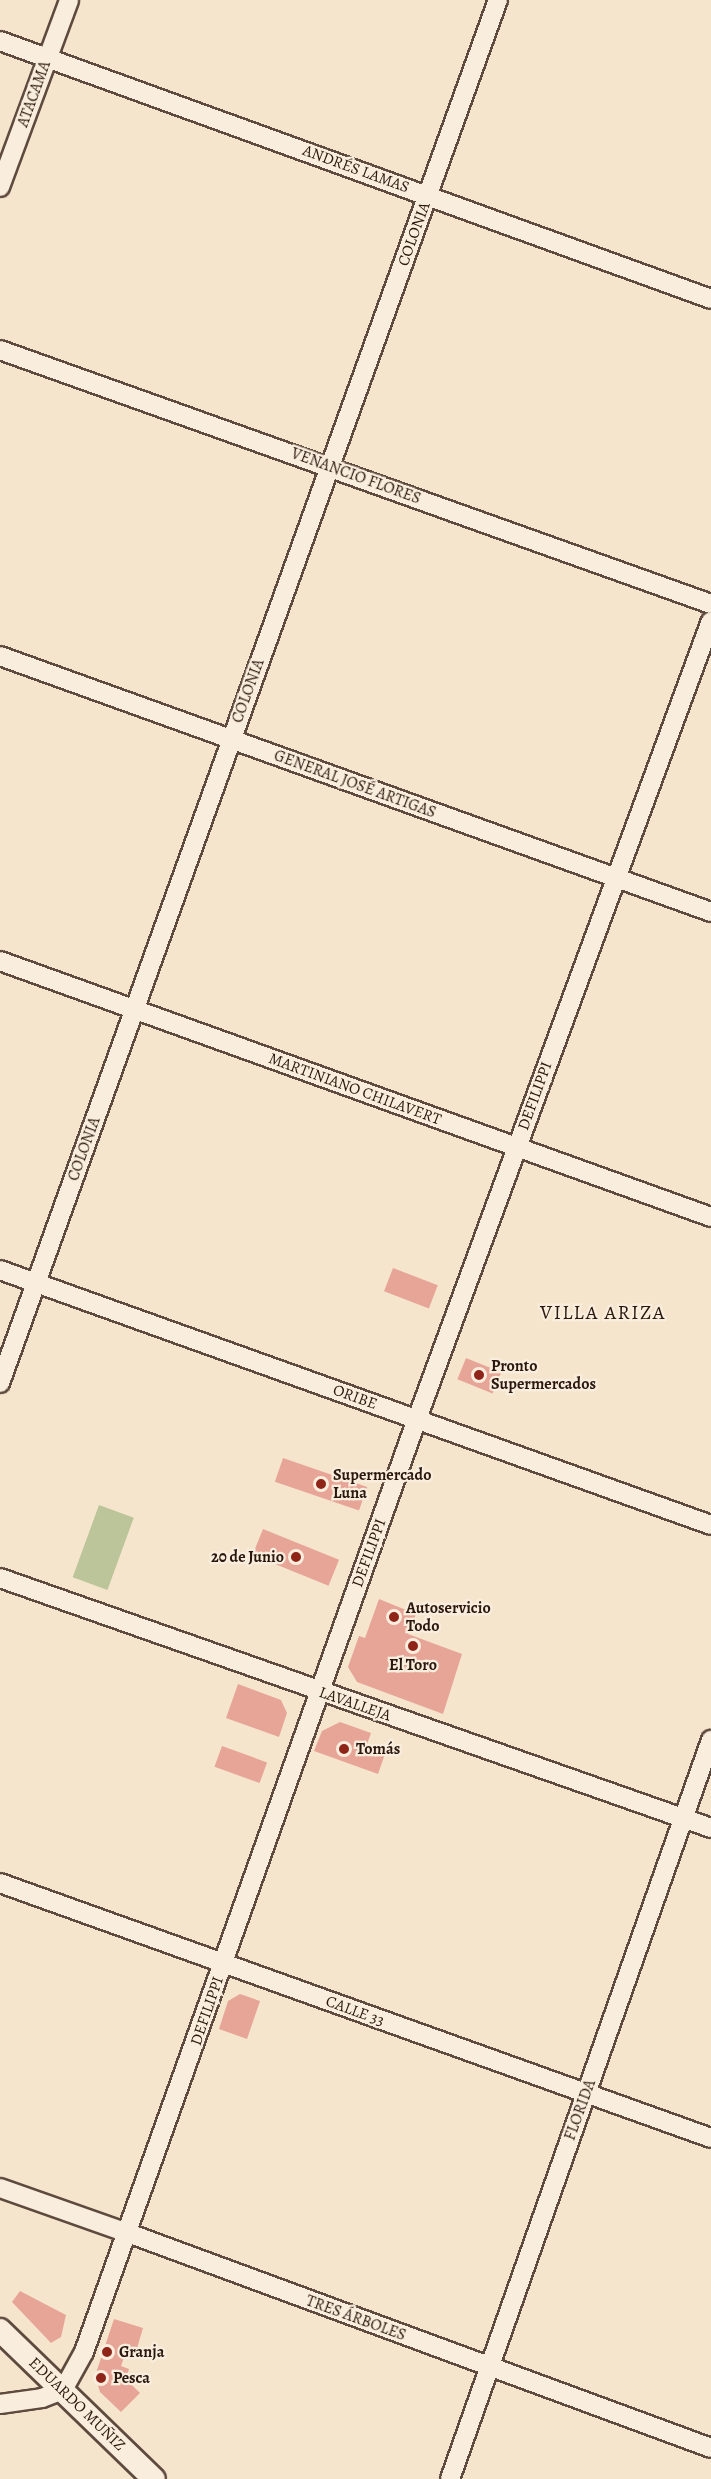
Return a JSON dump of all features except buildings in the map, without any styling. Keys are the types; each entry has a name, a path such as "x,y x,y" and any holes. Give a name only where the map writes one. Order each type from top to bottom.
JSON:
{"street":[{"name":"ATACAMA","path":"0,187 69,0"},
{"name":"COLONIA","path":"0,1383 498,0"},
{"name":"ANDRÉS LAMAS","path":"0,41 711,298"},
{"name":"VENANCIO FLORES","path":"0,350 711,604"},
{"name":"DEFILIPPI","path":"63,2390 84,2352 128,2233 417,1419 711,621"},
{"name":"GENERAL JOSÉ ARTIGAS","path":"0,656 711,912"},
{"name":"MARTINIANO CHILAVERT","path":"0,961 711,1217"},
{"name":"ORIBE","path":"0,1270 711,1524"},
{"name":"LAVALLEJA","path":"0,1578 711,1828"},
{"name":"FLORIDA","path":"450,2479 711,1740"},
{"name":"CALLE 33","path":"0,1883 711,2138"},
{"name":"TRES ÁRBOLES","path":"0,2188 711,2448"},
{"name":"EDUARDO MUÑIZ","path":"0,2330 154,2479"},
{"path":"0,2404 42,2398 63,2390"}],"green space":[{"path":"99,1505 134,1518 107,1590 73,1577"}],"place":[{"name":"Pronto Supermercados","path":"479,1375"},
{"name":"Supermercado Luna","path":"321,1484"},
{"name":"20 de Junio","path":"296,1557"},
{"name":"Autoservicio Todo","path":"394,1617"},
{"name":"El Toro","path":"413,1646"},
{"name":"Tomás","path":"344,1749"},
{"name":"Granja","path":"107,2352"},
{"name":"Pesca","path":"101,2378"}],"district":[{"name":"VILLA ARIZA","path":"603,1312"}]}
